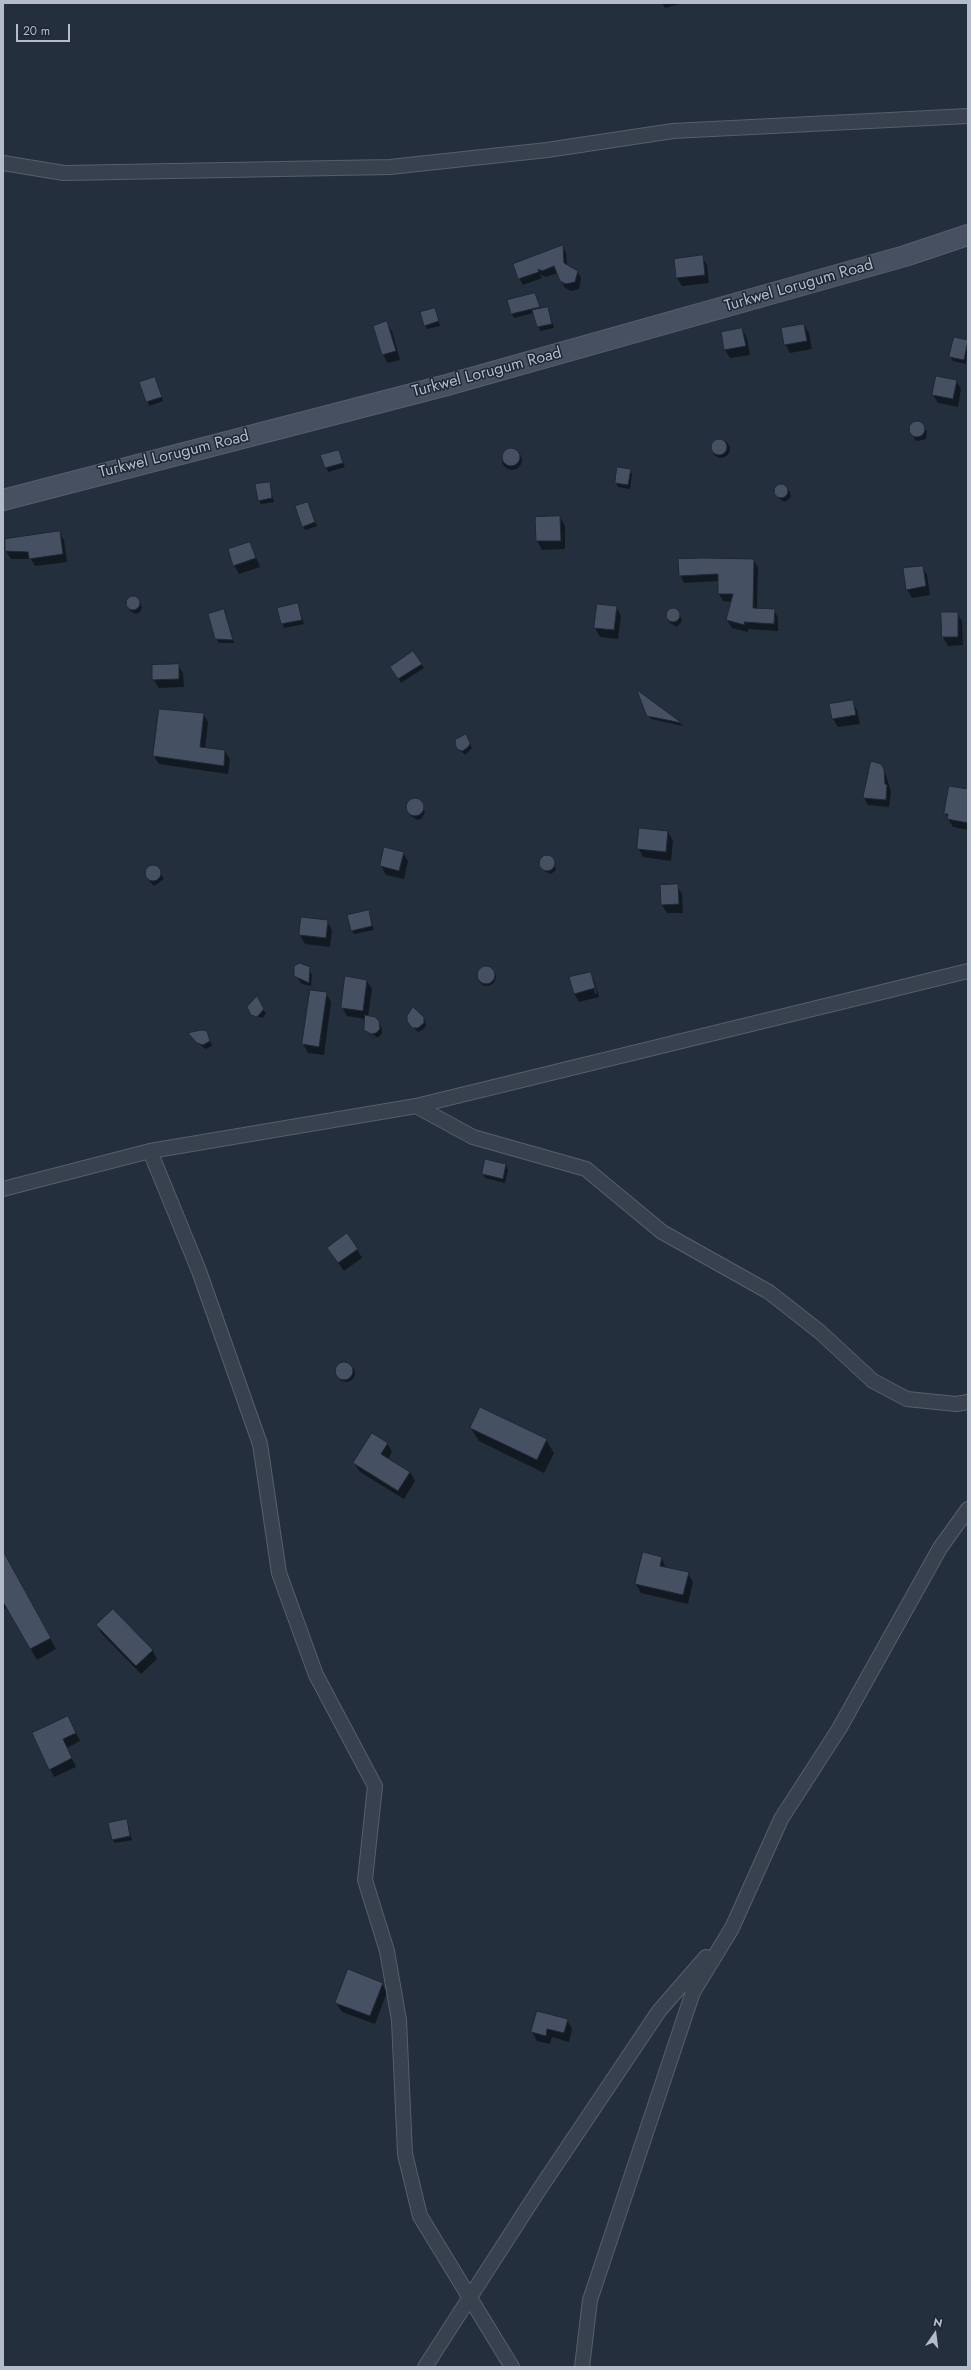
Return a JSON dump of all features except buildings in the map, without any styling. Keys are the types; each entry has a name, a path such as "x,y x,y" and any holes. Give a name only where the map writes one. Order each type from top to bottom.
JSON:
{"main road":[{"name":"Turkwel Lorugum Road","path":"3,500 447,385 906,256 968,235"}],"street":[{"path":"3,163 64,173 390,167 547,150 673,131 968,116"},
{"path":"3,1189 150,1150 416,1106 968,971"},
{"path":"416,1106 473,1137 586,1169 662,1232 769,1292 820,1332 873,1381 907,1399 956,1404 968,1402"},
{"path":"150,1150 199,1271 260,1444 279,1573 316,1675 375,1786 365,1880 387,1951 399,2020 405,2154 420,2216 512,2367"},
{"path":"582,2367 590,2300 692,1992 732,1928 781,1819 839,1729 940,1548 968,1509"},
{"path":"424,2367 659,2011 732,1928"}]}
